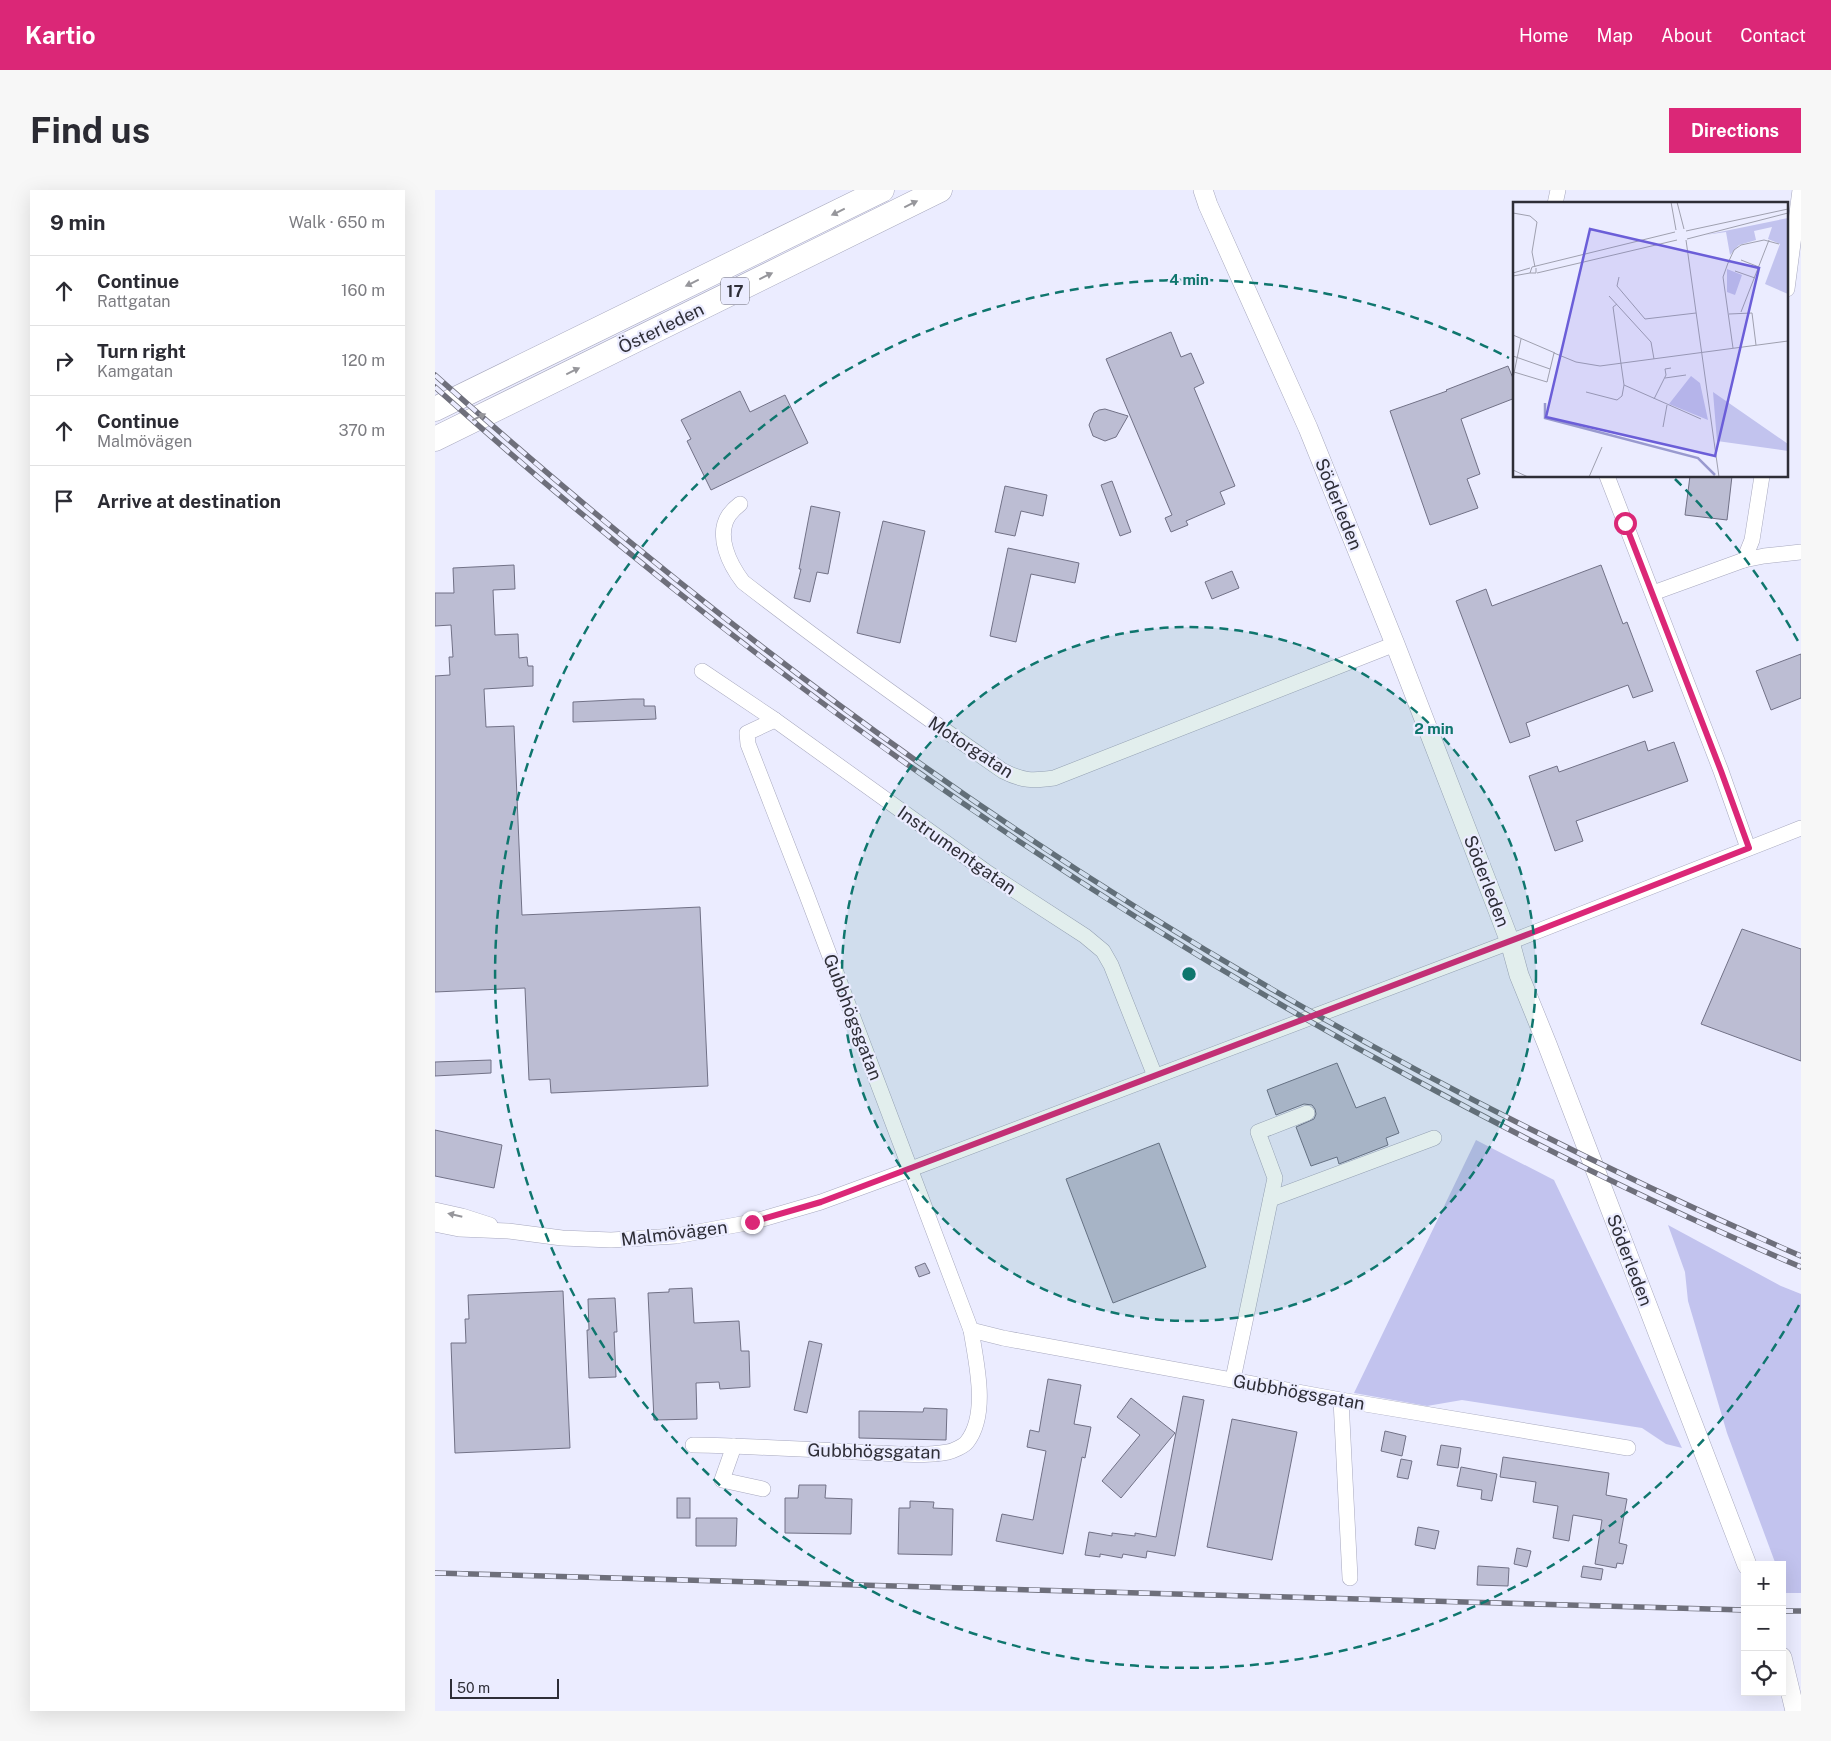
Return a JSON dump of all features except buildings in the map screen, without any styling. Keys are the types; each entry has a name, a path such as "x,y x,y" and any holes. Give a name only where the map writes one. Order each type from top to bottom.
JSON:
{"main road":[{"name":"Österleden","path":"435,409 882,190"},
{"name":"Österleden","path":"435,439 941,190"}],"street":[{"path":"1789,272 1800,190"},
{"name":"Söderleden","path":"1203,195 1293,393 1395,644 1510,942 1519,975 1745,1561"},
{"path":"1608,478 1749,848"},
{"path":"1744,560 1752,540 1762,478"},
{"name":"Motorgatan","path":"740,504 728,516 723,534 727,554 743,582 815,638 911,707 1003,771 1019,778 1034,781 1053,778 1395,644"},
{"path":"1653,593 1744,560 1801,552"},
{"name":"Instrumentgatan","path":"702,671 775,720 988,873 1085,936 1103,951 1111,965 1155,1076"},
{"name":"Gubbhögsgatan","path":"693,1445 711,1439 735,1446 887,1453 929,1454 949,1452 967,1444 974,1430 978,1411 977,1364 971,1330 911,1168 748,744 747,733 775,720"},
{"name":"Malmövägen","path":"435,1224 459,1229 508,1231 562,1238 611,1240 676,1236 752,1222 821,1202 1510,942 1801,828"},
{"path":"1233,1379 1275,1178 1258,1132 1307,1113"},
{"path":"1271,1199 1434,1138"},
{"name":"Malmövägen","path":"435,1210 462,1216 508,1231"},
{"name":"Gubbhögsgatan","path":"971,1330 1003,1338 1341,1400 1627,1448"},
{"path":"1341,1400 1349,1578"},
{"path":"735,1446 722,1480 763,1489"},
{"path":"1786,1665 1801,1696"},
{"path":"1786,1674 1795,1711"}],"shaded area":[{"path":"1476,1140 1554,1180 1682,1448 1666,1444 1642,1428 1462,1400 1427,1406 1354,1393"},
{"path":"1668,1225 1781,1286 1801,1294 1801,1593 1786,1593 1786,1561 1775,1561 1727,1433 1688,1301 1685,1272"}],"railway":[{"path":"435,375 584,504 737,628 842,707 954,787 1069,864 1186,938 1306,1009 1427,1075 1550,1139 1675,1199 1801,1256"},
{"path":"435,387 548,486 664,581 782,673 902,761 1025,845 1151,926 1279,1004 1410,1077 1603,1177 1751,1246 1801,1267"},
{"path":"435,1573 1741,1610"},
{"path":"1786,1611 1801,1611"}],"route":[{"path":"752,1222 821,1202 1510,942 1749,848 1625,523"}]}
